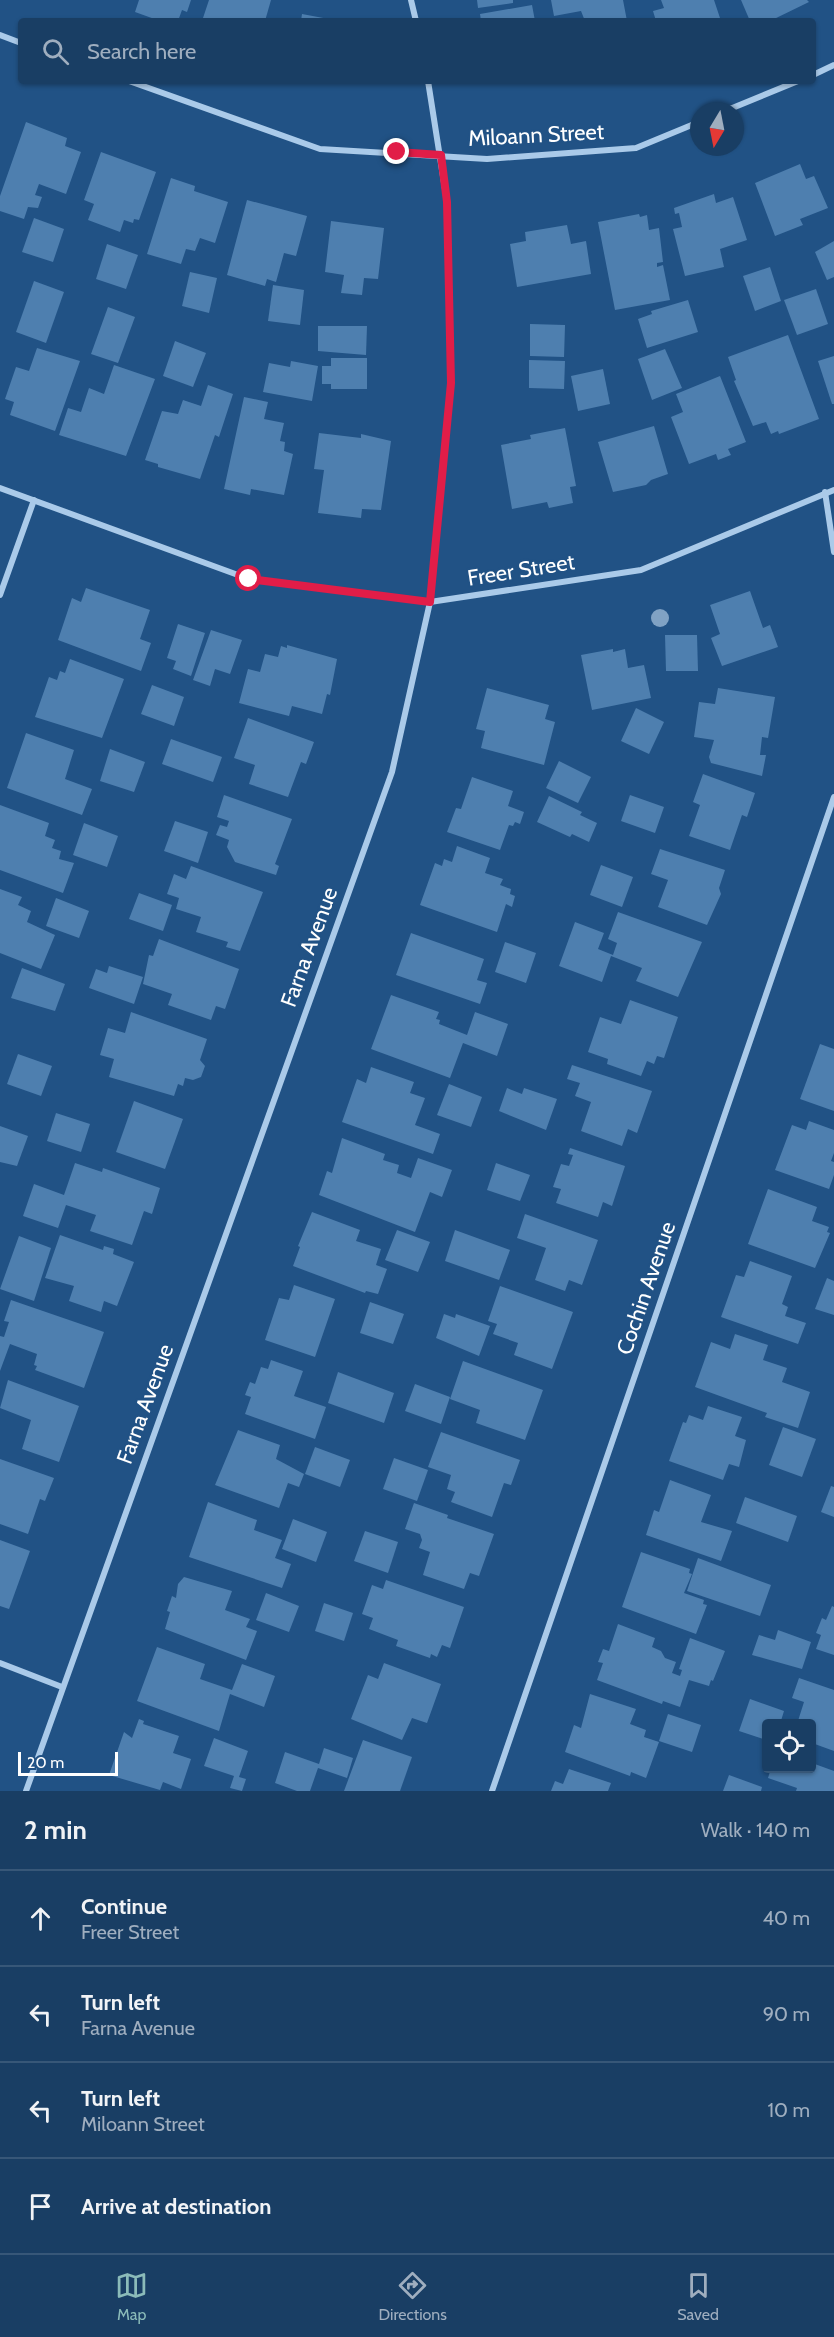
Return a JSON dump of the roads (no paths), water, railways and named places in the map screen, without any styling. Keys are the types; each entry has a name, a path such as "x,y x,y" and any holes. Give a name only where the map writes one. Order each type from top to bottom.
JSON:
{"street":[{"path":"411,0 415,18"},
{"path":"0,35 18,42"},
{"path":"816,74 834,65"},
{"name":"Miloann Street","path":"137,84 320,149 487,159 636,148 690,126"},
{"name":"Farna Avenue","path":"26,1791 392,772 430,602 451,383 447,202 429,84"},
{"path":"744,103 791,84"},
{"name":"Freer Street","path":"0,488 249,579 430,602 641,570 834,490"},
{"path":"825,492 834,552"},
{"path":"0,595 34,500"},
{"name":"Cochin Avenue","path":"492,1791 834,797"},
{"path":"0,1663 62,1687"}]}
